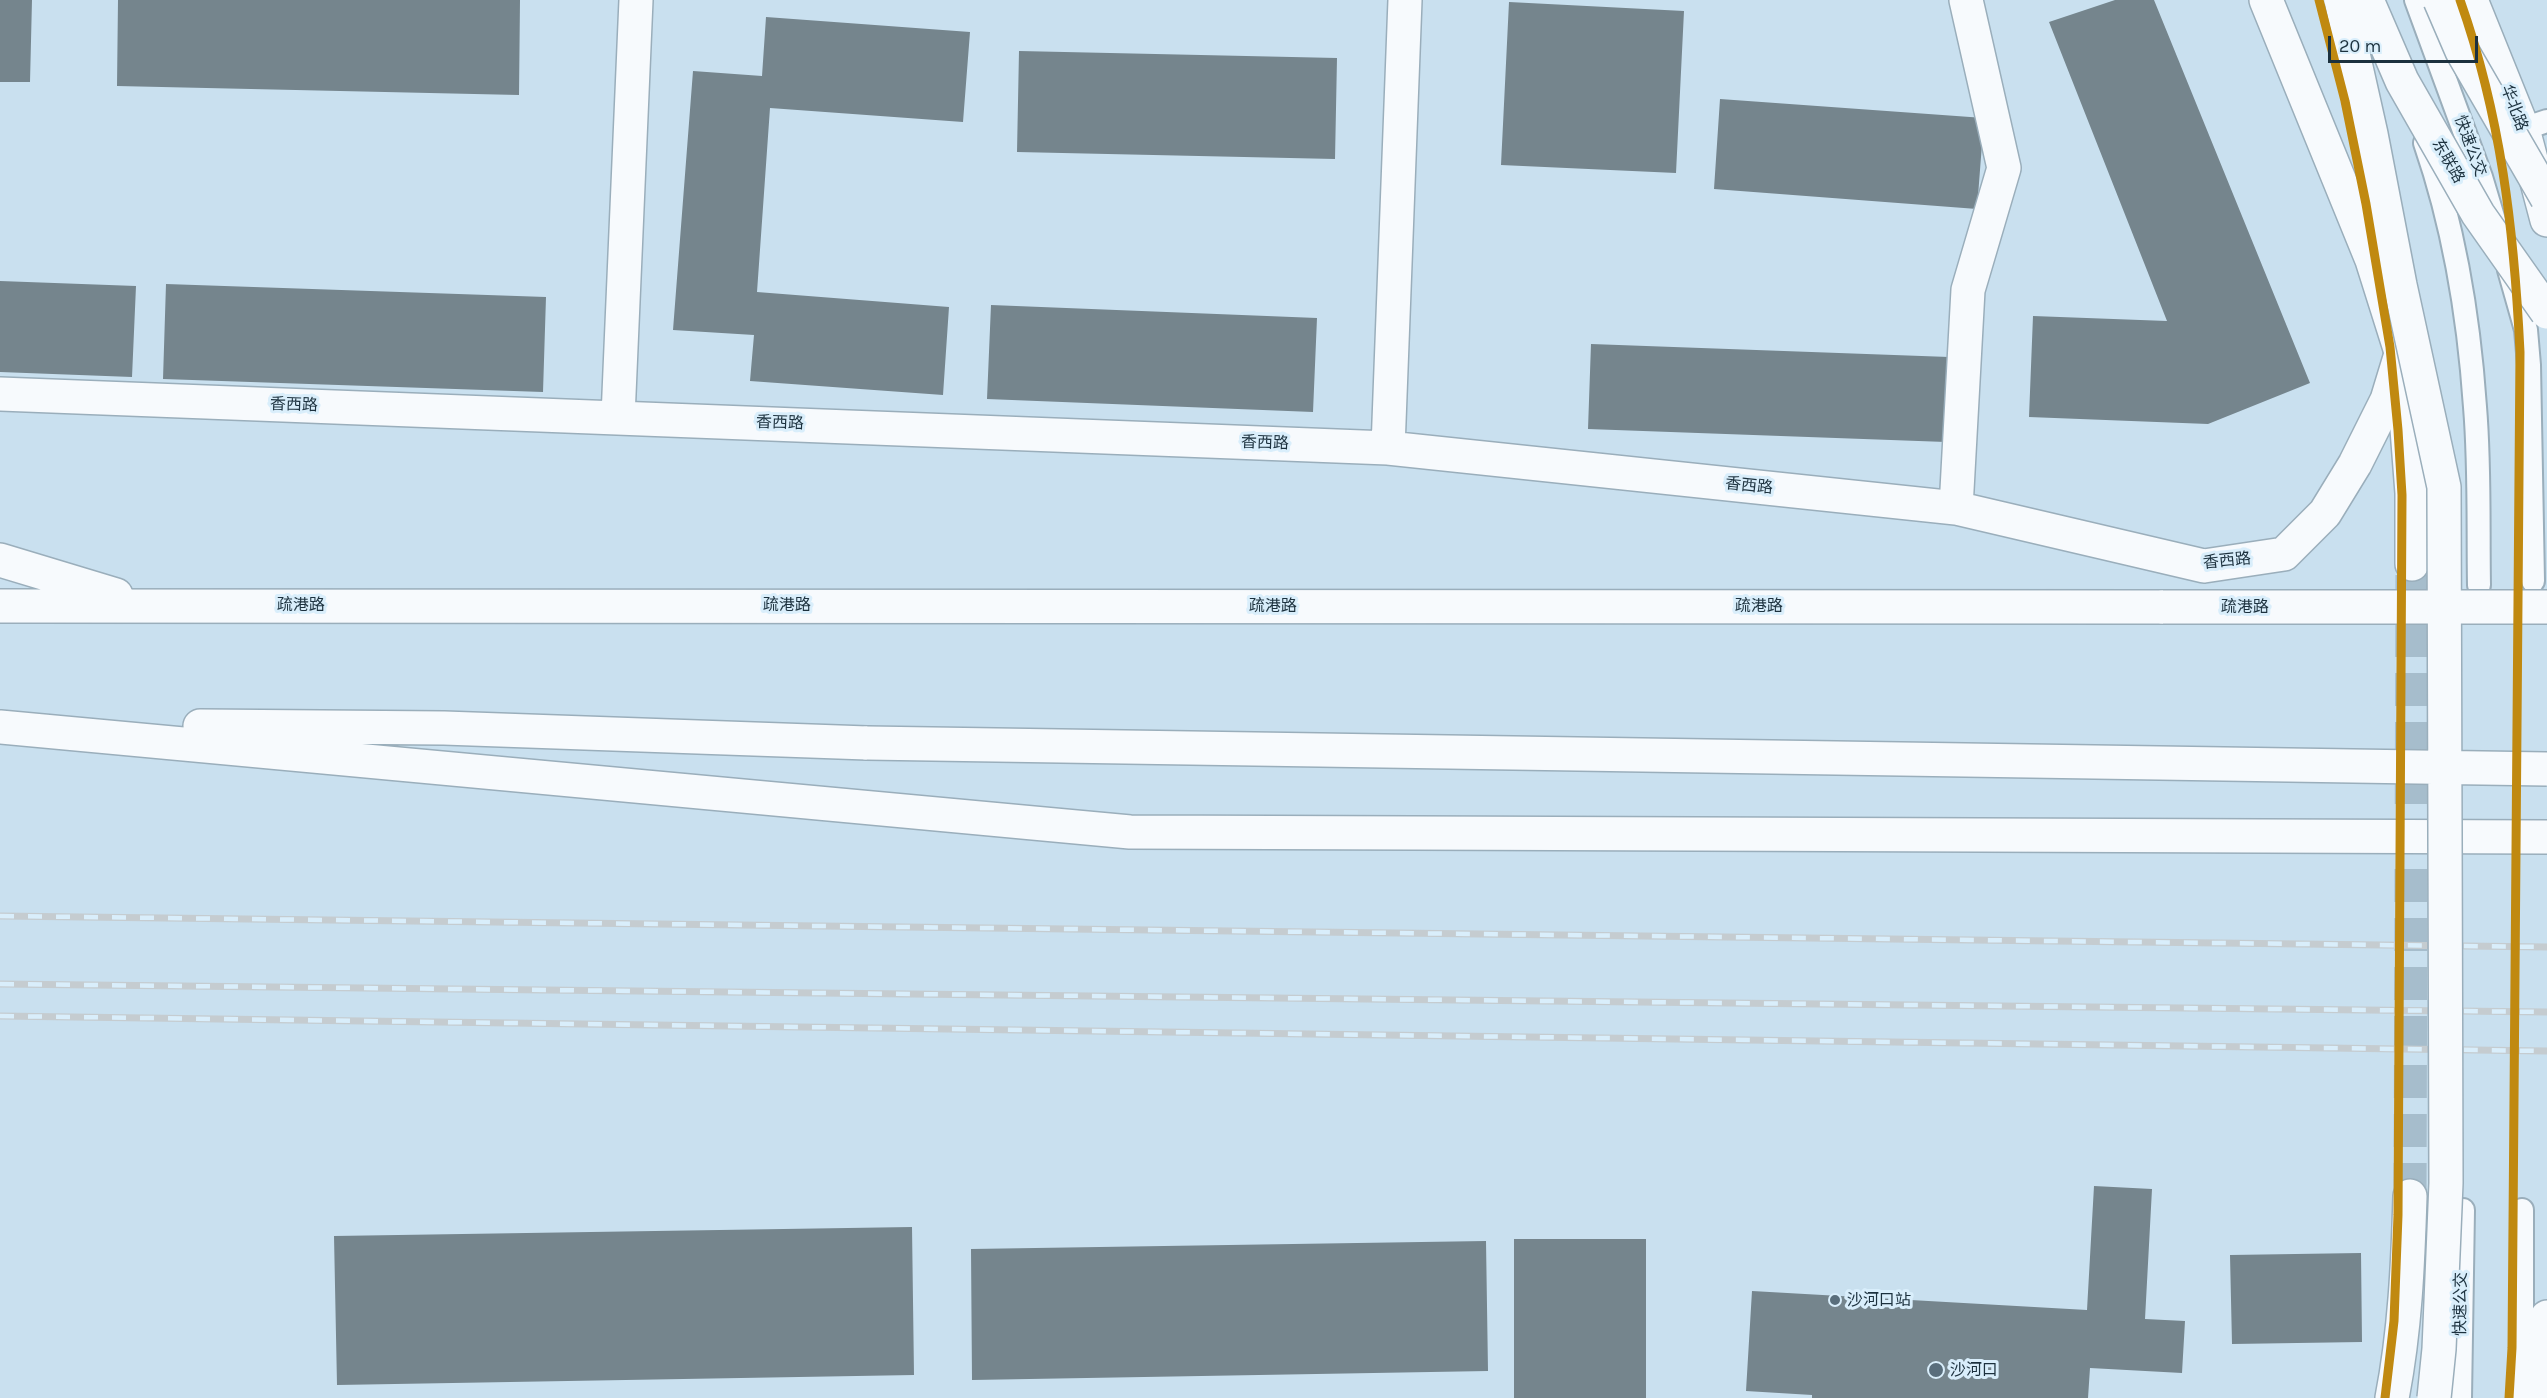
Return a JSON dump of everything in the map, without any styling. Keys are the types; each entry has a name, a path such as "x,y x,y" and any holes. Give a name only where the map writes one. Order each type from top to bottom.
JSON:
{"main road":[{"path":"618,417 636,0"},
{"path":"1388,448 1405,0"},
{"path":"1956,508 1968,290 2004,168 1966,0"},
{"path":"2266,0 2372,261 2401,352 2412,493 2412,564"},
{"path":"2341,0 2444,487 2446,1183 2440,1338 2434,1398"},
{"name":"东联路","path":"2367,0 2402,81 2478,214 2547,312"},
{"path":"2440,0 2462,51 2547,198"},
{"name":"华北路","path":"2471,0 2535,125 2547,220"},
{"name":"香西路","path":"0,394 1388,448 1956,508 2204,566 2284,554 2325,513 2355,465 2387,400 2401,352"},
{"path":"0,560 147,604"},
{"name":"疏港路","path":"0,606 147,604 2163,607 2540,594"},
{"path":"0,725 444,728 867,743 2547,769"},
{"path":"0,725 1130,832 2547,837"},
{"path":"2392,1398 2401,1350 2409,1259 2410,1196"},
{"path":"2543,1398 2547,1317"}],"lane":[{"path":"2376,0 2442,191 2463,305 2475,408 2479,585"},
{"name":"快速公交","path":"2416,0 2481,177 2526,330 2540,594"},
{"name":"快速公交","path":"2460,1398 2463,1210"},
{"path":"2522,1210 2522,1398"}],"building":[{"path":"0,0 32,0 30,82 0,82"},
{"path":"118,0 520,0 519,95 117,86"},
{"path":"2115,0 2154,0 2310,383 2208,424 2029,417 2033,316 2167,321 2049,22"},
{"path":"1509,2 1684,11 1676,173 1501,165"},
{"path":"766,17 970,32 963,122 770,108 757,292 949,307 943,395 750,381 754,335 673,330 693,71 762,76"},
{"path":"1019,51 1337,58 1335,159 1017,152"},
{"path":"1720,99 1984,118 1977,209 1714,189"},
{"path":"0,281 136,286 132,377 0,372"},
{"path":"166,284 546,297 543,392 163,379"},
{"path":"991,305 1317,318 1313,412 987,399"},
{"path":"1591,344 1949,357 1946,442 1588,429"},
{"name":"沙河口站","path":"2094,1186 2152,1189 2145,1319 2185,1321 2182,1373 2090,1368 2088,1398 1812,1398 1812,1395 1746,1391 1752,1291 2087,1310"},
{"path":"912,1227 914,1375 337,1385 334,1236"},
{"path":"1514,1239 1646,1239 1646,1398 1514,1398"},
{"path":"1486,1241 1488,1371 972,1380 971,1249"},
{"path":"2361,1253 2362,1342 2232,1344 2230,1255"}],"tunnel":[{"path":"2410,1196 2412,564"}],"railway":[{"path":"0,916 2547,947"},
{"path":"0,984 2547,1012"},
{"path":"0,1016 2547,1051"}],"transit line":[{"path":"2319,0 2345,101 2366,204 2390,347 2402,495 2398,1215 2394,1321 2385,1398"},
{"path":"2460,0 2486,87 2503,173 2514,261 2520,352 2512,1348 2509,1398"}],"place":[{"name":"沙河口站","path":"1835,1300"},
{"name":"沙河口","path":"1936,1370"}]}
